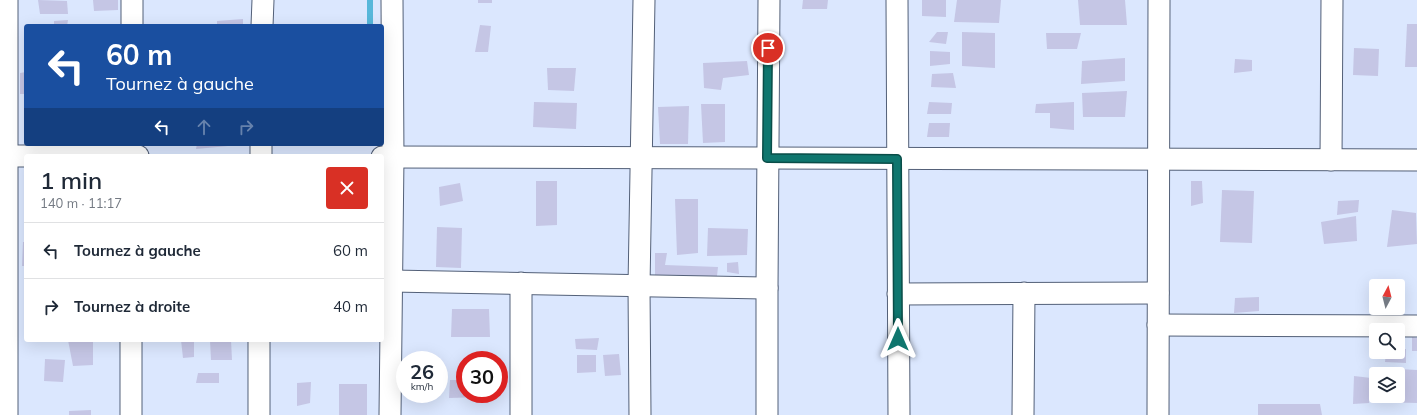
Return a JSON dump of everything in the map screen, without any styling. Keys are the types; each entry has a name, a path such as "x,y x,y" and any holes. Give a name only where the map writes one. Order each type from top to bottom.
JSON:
{"street":[{"path":"7,0 3,156 7,415"},
{"path":"132,0 132,24"},
{"path":"262,0 262,24"},
{"path":"390,415 392,281 388,157 392,0"},
{"path":"640,415 639,286 644,0"},
{"path":"767,415 767,158 769,0"},
{"path":"897,0 899,415"},
{"path":"1158,415 1159,0"},
{"path":"1331,160 1332,0"},
{"path":"3,156 24,156"},
{"path":"388,157 1417,160"},
{"path":"392,281 767,288"},
{"path":"521,283 521,415"},
{"path":"1023,415 1024,293"},
{"path":"898,294 1158,293"},
{"path":"1158,325 1417,326"},
{"path":"131,342 131,415"},
{"path":"259,342 259,415"}],"building":[{"path":"38,0 67,1 68,14 40,14"},
{"path":"93,0 118,0 118,10 94,11"},
{"path":"478,0 492,0 492,3 478,3"},
{"path":"803,0 828,0 827,9 802,9"},
{"path":"922,0 946,0 946,17 922,16"},
{"path":"957,0 1001,0 999,23 954,22"},
{"path":"1078,0 1125,0 1127,25 1080,25"},
{"path":"243,19 243,24 217,24 217,21"},
{"path":"68,20 67,24 54,24 54,21"},
{"path":"1407,24 1417,24 1417,67 1405,67"},
{"path":"480,25 491,26 488,52 475,52"},
{"path":"937,32 948,32 946,44 929,42"},
{"path":"962,32 995,33 995,68 962,66"},
{"path":"1046,33 1081,33 1077,49 1047,49"},
{"path":"1354,48 1379,49 1378,76 1353,75"},
{"path":"930,51 950,52 950,64 930,66"},
{"path":"1125,58 1125,81 1081,84 1082,61"},
{"path":"1235,59 1252,60 1252,71 1234,73"},
{"path":"747,61 749,75 723,78 721,90 704,88 703,63"},
{"path":"547,68 576,68 574,91 548,90"},
{"path":"24,72 24,94 20,94 20,73"},
{"path":"953,73 956,88 931,87 932,74"},
{"path":"1127,91 1125,117 1083,117 1082,93"},
{"path":"534,102 577,103 576,129 533,127"},
{"path":"929,102 952,103 951,114 927,114"},
{"path":"1074,102 1074,130 1050,128 1050,113 1035,113 1036,104"},
{"path":"701,104 725,104 725,142 703,143"},
{"path":"689,106 688,144 660,144 658,107"},
{"path":"929,123 950,123 949,137 927,137"},
{"path":"197,146 228,146 196,149"},
{"path":"536,181 557,181 557,225 536,226"},
{"path":"1191,181 1202,181 1203,203 1191,206"},
{"path":"460,183 463,201 440,206 439,187"},
{"path":"1222,190 1254,191 1252,243 1220,242"},
{"path":"675,199 698,199 698,253 677,255"},
{"path":"1359,200 1358,212 1337,215 1338,201"},
{"path":"1392,210 1416,213 1417,244 1387,247"},
{"path":"1356,216 1357,241 1324,244 1321,222"},
{"path":"437,227 462,228 461,268 436,267"},
{"path":"708,228 748,229 747,255 707,256"},
{"path":"23,242 24,242 24,266 22,266"},
{"path":"655,253 667,253 665,265 718,267 717,276 655,277"},
{"path":"738,262 739,274 727,272 727,263"},
{"path":"1259,297 1259,311 1234,313 1235,298"},
{"path":"452,309 489,309 490,337 451,337"},
{"path":"1412,337 1417,338 1417,351 1412,351"},
{"path":"599,338 597,350 576,349 575,339"},
{"path":"68,342 93,342 93,365 73,366"},
{"path":"181,342 194,342 194,357 183,358"},
{"path":"210,342 231,342 232,360 211,360"},
{"path":"1406,349 1406,363 1385,362 1385,359 1405,359"},
{"path":"619,354 621,375 605,376 603,355"},
{"path":"577,355 596,355 596,372 577,373"},
{"path":"45,359 65,360 63,382 44,381"},
{"path":"1405,369 1417,370 1417,403 1405,403"},
{"path":"198,373 219,373 219,383 196,383"},
{"path":"1354,376 1369,378 1369,403 1353,404"},
{"path":"450,380 456,380 456,398 449,398"},
{"path":"311,382 310,403 297,406 297,383"},
{"path":"339,384 367,384 367,415 339,415"},
{"path":"1258,404 1320,404 1322,415 1258,415"},
{"path":"91,410 91,415 69,415 69,411"}],"waterway":[{"path":"370,0 370,24"}],"route":[{"path":"768,48 767,158 897,159 898,339"}]}
